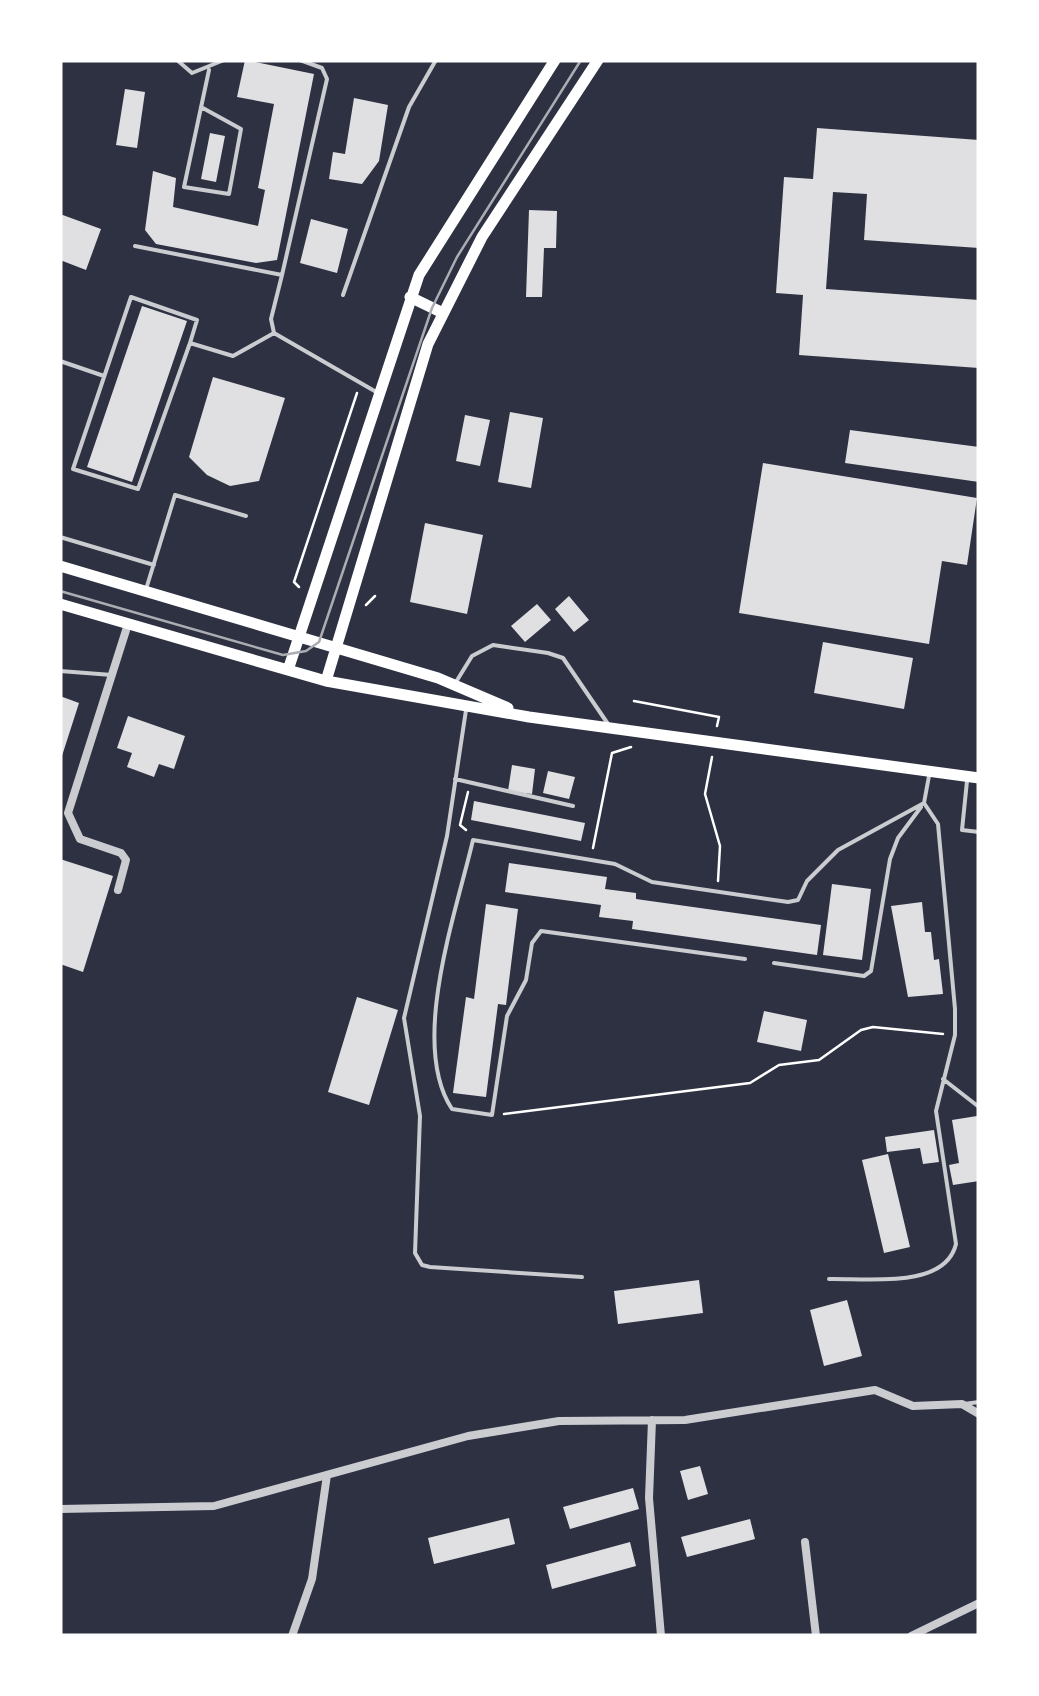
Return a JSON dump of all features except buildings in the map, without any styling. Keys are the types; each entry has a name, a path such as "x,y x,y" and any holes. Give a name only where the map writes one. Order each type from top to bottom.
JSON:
{"main road":[{"path":"288,670 410,298 451,222 555,60"},
{"path":"326,681 428,344 482,237 598,60"},
{"path":"410,298 443,312"},
{"path":"60,566 455,685 529,716"},
{"path":"60,604 326,681 529,716 973,777"}],"street":[{"path":"118,890 126,860 121,853 80,839 64,812 128,624"},
{"path":"60,1509 214,1506 468,1436 541,1424 685,1420 875,1390 912,1406 962,1404 979,1414"},
{"path":"652,1420 649,1498 661,1636"},
{"path":"292,1636 312,1579 327,1475"},
{"path":"804,1542 816,1636"},
{"path":"911,1636 979,1603"}],"lane":[{"path":"176,60 192,73 209,70 224,60"},
{"path":"300,60 322,68 328,80 271,319 274,333 378,392"},
{"path":"343,295 408,107 436,60"},
{"path":"201,107 241,129 229,194 184,187 201,107 209,70"},
{"path":"135,246 226,268 282,275"},
{"path":"131,297 197,320 190,343 138,489 73,469 131,297"},
{"path":"190,343 233,356 274,333"},
{"path":"60,361 104,376"},
{"path":"146,591 175,495 246,516"},
{"path":"60,538 154,565"},
{"path":"455,685 472,656 493,644 548,653 564,658 611,728"},
{"path":"60,671 112,675"},
{"path":"466,705 456,779 404,1018 420,1116 415,1253 417,1260 430,1267 582,1277"},
{"path":"774,963 864,976 871,971 890,859 898,838 924,803 929,771"},
{"path":"973,777 962,830 979,832"},
{"path":"456,779 572,806"},
{"path":"745,959 540,931 532,942 526,980 507,1016 492,1115 452,1110 439,1090 434,1066 441,982 472,840 615,864 652,882 798,900 808,882 838,850 924,803"},
{"path":"829,1279 924,1274 938,1269 954,1254 936,1111 955,1035 938,824 924,803"},
{"path":"943,1079 979,1107"},
{"path":"962,1404 979,1402"}],"path":[{"path":"315,593 294,582 360,382"},
{"path":"352,602 366,605 375,596"},
{"path":"634,701 718,717 716,727"},
{"path":"591,859 612,753 642,742"},
{"path":"714,752 705,794 720,846 718,892"},
{"path":"469,785 460,825 472,840"},
{"path":"492,1115 750,1083 779,1065 819,1060 860,1030 873,1027 955,1035"}],"tram line":[{"path":"60,591 283,655 306,651 319,642 432,308 457,257 581,60"}]}
